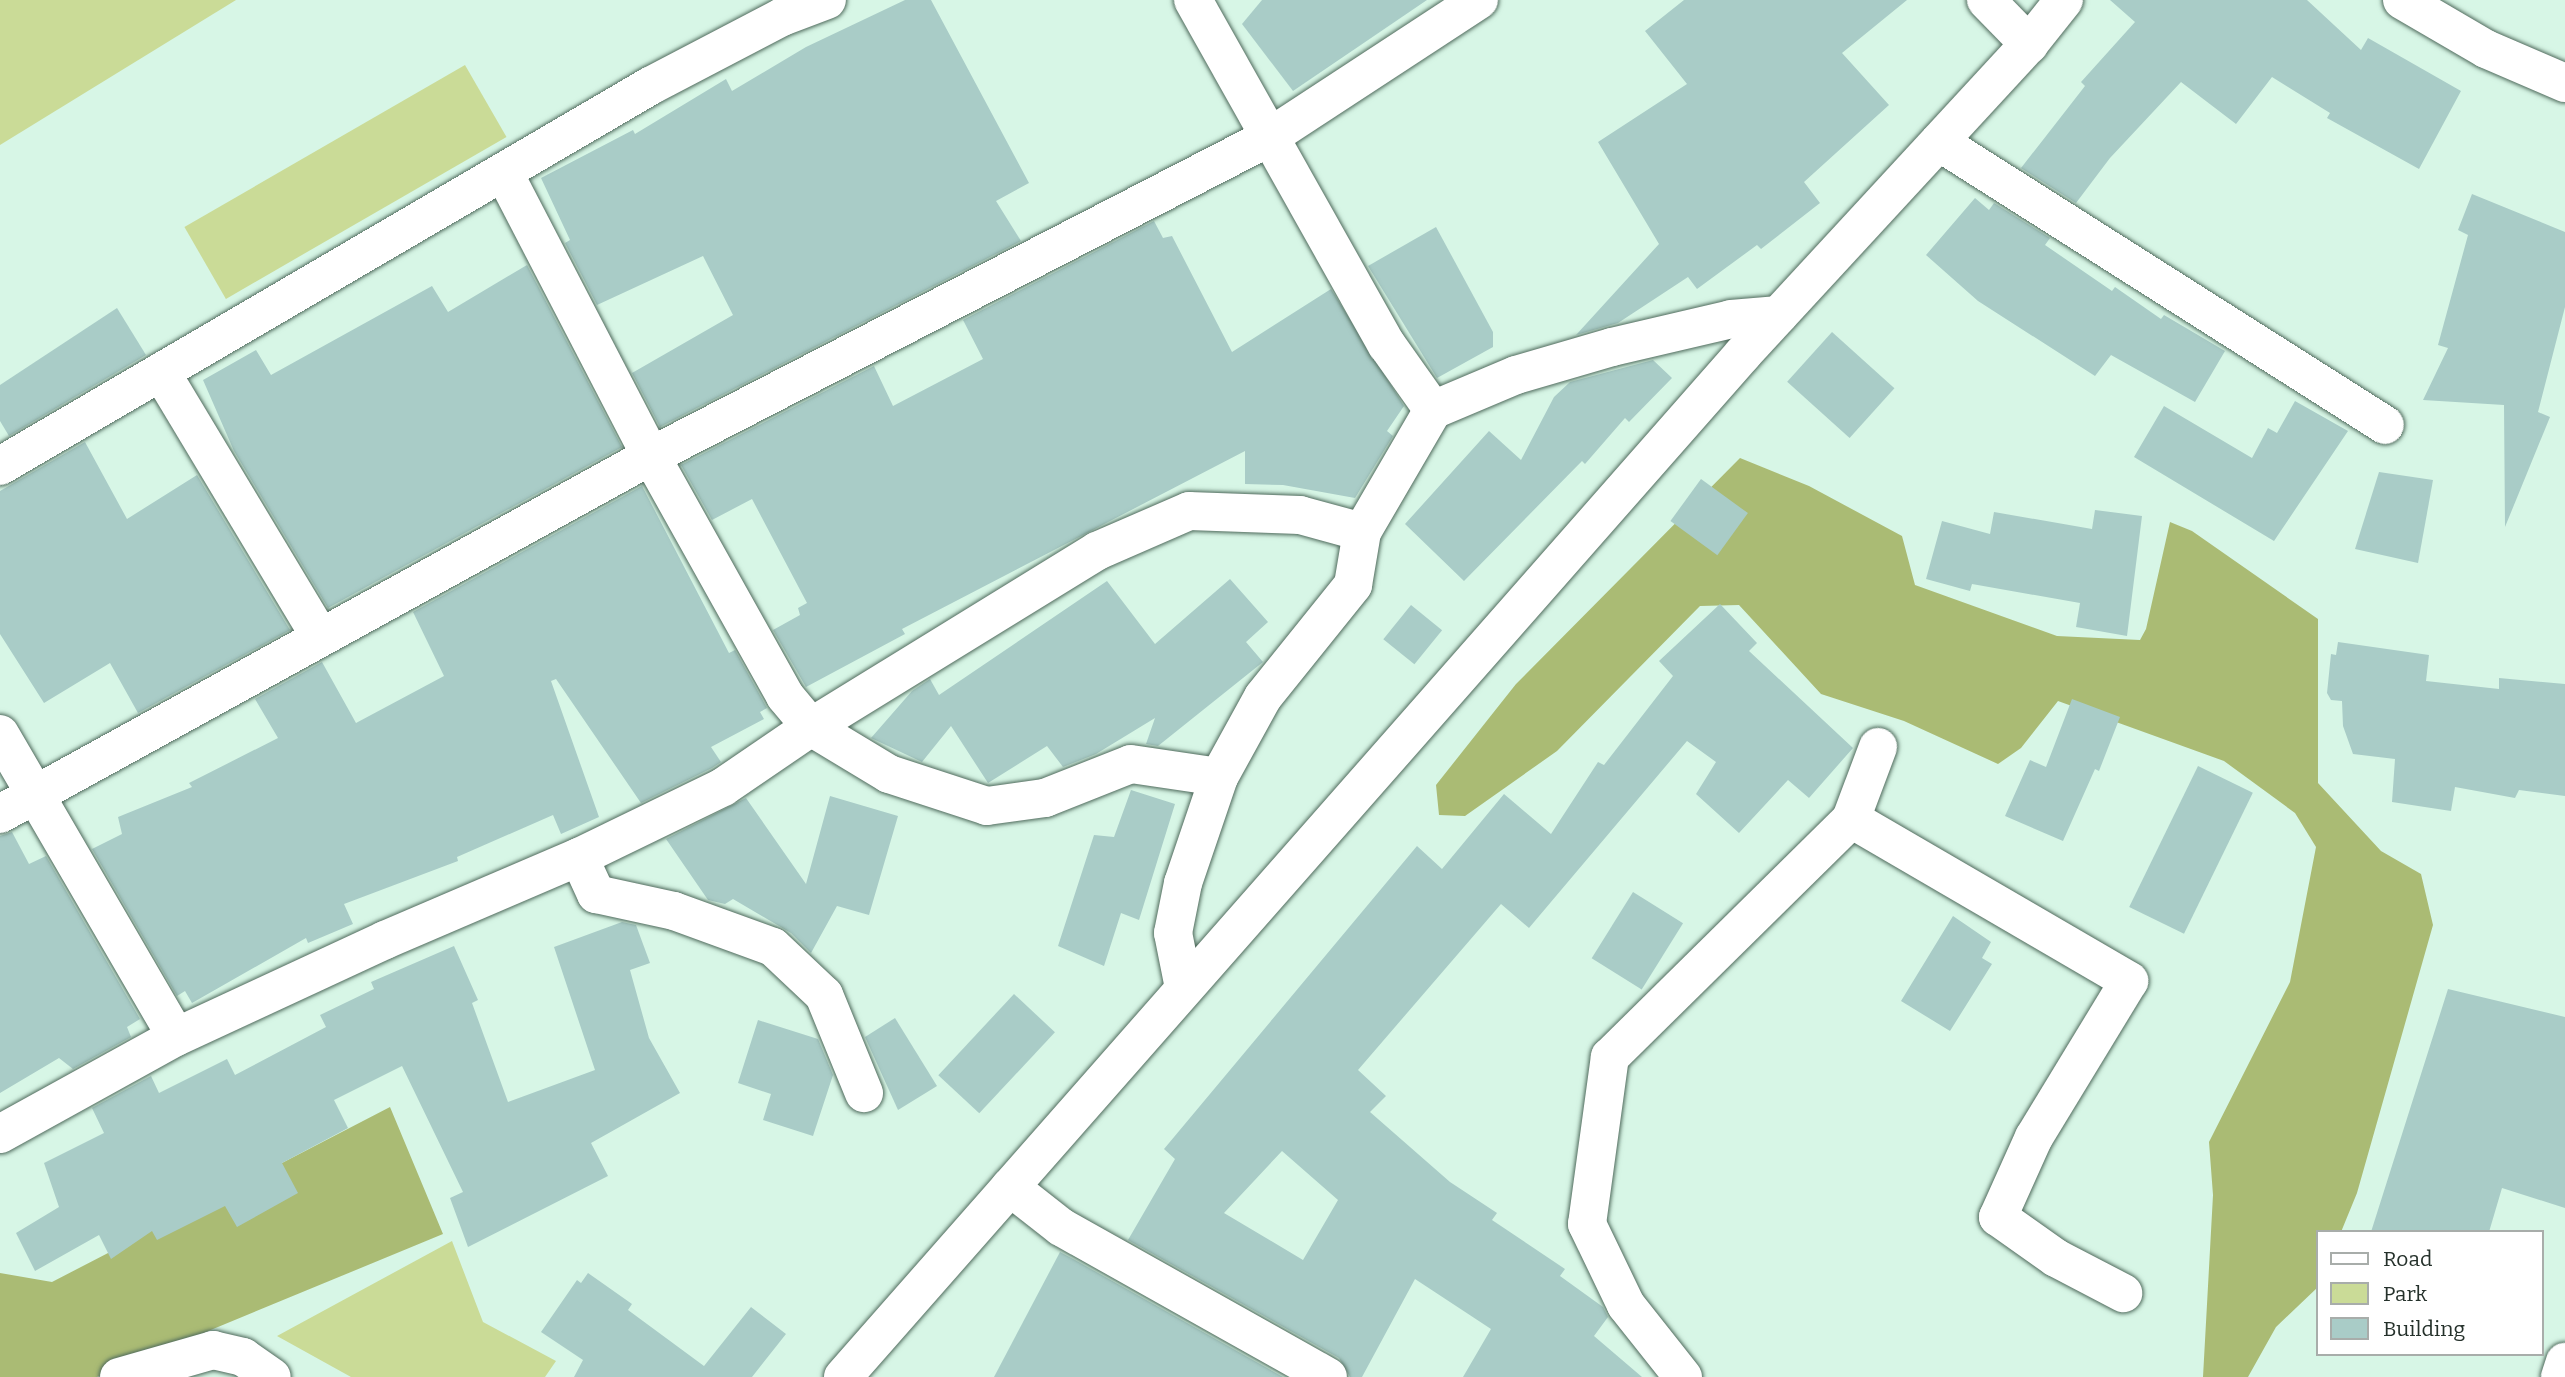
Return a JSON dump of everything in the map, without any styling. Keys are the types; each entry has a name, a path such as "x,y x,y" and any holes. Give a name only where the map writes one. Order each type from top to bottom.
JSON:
{"street":[{"path":"0,466 650,86 782,17 827,0"},
{"path":"1193,0 1268,138 1387,345 1433,410"},
{"path":"0,814 652,456 1268,138 1479,0"},
{"path":"1986,0 2029,44"},
{"path":"843,1377 1779,315 2029,44 2064,0"},
{"path":"2402,0 2486,49 2565,83"},
{"path":"1939,142 2385,425"},
{"path":"504,173 652,456 785,696 811,727 889,774 987,806 1045,798 1131,764 1219,777"},
{"path":"1184,988 1173,933 1183,883 1219,777 1263,697 1353,585 1362,532 1433,410 1516,375 1612,347 1731,319 1779,315"},
{"path":"161,372 320,637"},
{"path":"0,1134 176,1037 385,940 579,857 723,787 811,727 1097,551 1189,511 1300,515 1362,532"},
{"path":"0,734 176,1037"},
{"path":"1683,1377 1626,1305 1587,1224 1611,1056 1851,819 1878,747"},
{"path":"1851,819 2129,981 2035,1136 1998,1217 2056,1258 2123,1293"},
{"path":"579,857 596,894 674,911 773,947 824,995 864,1093"},
{"path":"1010,1186 1061,1227 1328,1377"},
{"path":"119,1377 213,1350 243,1357 272,1377"},
{"path":"2560,1377 2565,1362"}],"green space":[{"path":"0,0 236,0 0,145"},
{"path":"465,65 506,137 226,299 184,227"},
{"path":"1740,458 1809,486 1902,536 1915,585 2057,636 2140,640 2146,629 2170,522 2192,531 2318,619 2318,783 2381,851 2421,874 2433,925 2357,1193 2342,1230 2316,1230 2316,1289 2276,1327 2248,1377 2203,1377 2213,1195 2209,1142 2290,982 2316,847 2295,813 2224,761 2058,701 2021,748 1998,764 1904,721 1821,694 1739,605 1700,606 1557,751 1465,816 1439,815 1436,785 1516,684"},
{"path":"390,1107 443,1234 97,1377 0,1377 0,1273 52,1282"},
{"path":"452,1241 483,1322 556,1361 545,1377 351,1377 277,1336"}],"building":[{"path":"905,0 931,0 1029,183 996,201 1021,241 660,427 632,373 733,315 703,256 597,305 565,243 570,240 541,178 633,130 635,134 726,79 732,91 806,47"},
{"path":"1262,0 1427,0 1293,91 1242,24"},
{"path":"1684,0 1907,0 1842,53 1889,105 1804,182 1820,203 1761,249 1757,245 1697,289 1688,277 1618,323 1576,335 1659,244 1598,142 1687,84 1645,31"},
{"path":"2110,0 2307,0 2361,50 2368,38 2461,91 2419,169 2327,118 2330,113 2272,77 2236,124 2181,82 2110,158 2076,203 2021,168 2085,86 2081,82 2135,22"},
{"path":"2472,194 2565,232 2565,307 2538,412 2550,417 2505,527 2504,405 2423,400 2448,348 2438,345 2468,235 2458,230"},
{"path":"1975,198 1989,210 1994,203 2050,238 2045,245 2112,291 2115,287 2161,319 2164,315 2225,351 2195,402 2111,355 2095,376 1978,301 1926,255"},
{"path":"1154,221 1163,238 1172,236 1232,352 1331,289 1404,406 1387,431 1393,436 1355,498 1283,485 1245,484 1245,451 902,629 905,634 806,687 773,630 800,615 798,608 807,603 752,499 712,520 681,465 874,366 893,406 983,359 963,320"},
{"path":"1436,227 1493,332 1493,347 1437,378 1368,266"},
{"path":"527,265 622,447 328,608 234,451 203,380 256,350 271,375 432,286 448,312"},
{"path":"117,308 146,355 9,436 0,421 0,385"},
{"path":"1832,332 1894,388 1850,438 1787,382"},
{"path":"1653,360 1672,378 1629,422 1625,418 1585,464 1582,461 1464,581 1405,524 1489,431 1521,460 1554,397 1570,382"},
{"path":"2295,401 2348,431 2274,541 2134,457 2164,406 2252,458 2268,428 2277,433"},
{"path":"85,442 127,519 197,475 290,630 138,713 110,663 44,703 0,634 0,491"},
{"path":"2379,472 2433,480 2418,563 2355,549"},
{"path":"1701,479 1748,513 1717,555 1670,521"},
{"path":"642,486 729,653 735,650 767,708 760,712 764,719 711,747 721,762 641,803 556,679 551,681 599,817 561,834 553,815 457,857 458,861 344,904 353,924 308,943 306,938 192,1003 185,991 177,996 92,849 122,834 118,817 192,787 189,783 278,738 255,699 322,662 356,723 444,676 413,612"},
{"path":"2095,510 2142,516 2127,636 2076,627 2080,603 1972,584 1970,591 1926,579 1942,521 1990,534 1994,512 2092,529"},
{"path":"1230,579 1268,622 1246,642 1263,662 1158,746 1146,744 1155,718 1096,754 1063,767 1047,746 988,783 951,726 922,762 871,738 912,691 930,679 939,695 1107,581 1155,644"},
{"path":"1720,604 1757,643 1749,651 1853,748 1809,798 1788,780 1739,833 1696,794 1716,762 1687,741 1529,928 1501,904 1358,1070 1386,1096 1370,1112 1450,1182 1497,1213 1492,1220 1565,1269 1560,1276 1603,1307 1608,1317 1594,1336 1642,1377 1463,1377 1491,1329 1415,1279 1362,1377 1350,1377 1339,1358 1128,1240 1175,1159 1164,1149 1417,846 1442,869 1504,794 1551,834 1598,762 1604,765 1673,676 1659,661","holes":["1282,1151 1338,1200 1303,1260 1224,1213"]},
{"path":"1411,605 1442,630 1414,664 1383,639"},
{"path":"2338,642 2429,655 2426,681 2499,689 2499,678 2565,684 2565,796 2519,790 2515,798 2455,787 2451,811 2392,802 2395,759 2353,754 2343,726 2342,701 2331,700 2327,693 2331,654 2336,655"},
{"path":"2072,699 2120,717 2099,771 2095,769 2063,841 2005,816 2030,760 2046,767"},
{"path":"2198,766 2253,793 2184,934 2129,907"},
{"path":"1131,790 1175,804 1139,920 1121,913 1104,966 1058,946 1094,835 1114,837"},
{"path":"830,796 898,816 869,915 837,906 811,953 791,933 733,899 725,904 708,900 666,839 746,798 806,884"},
{"path":"12,832 29,864 46,856 140,1019 127,1027 131,1037 73,1069 59,1058 0,1093 0,836"},
{"path":"1633,892 1683,923 1642,989 1592,958"},
{"path":"1953,916 1991,942 1982,958 1992,964 1950,1031 1901,1001"},
{"path":"622,922 636,925 650,963 630,970 649,1038 680,1093 591,1143 608,1176 468,1247 450,1198 463,1192 402,1066 334,1100 348,1128 282,1163 298,1193 237,1227 225,1206 157,1240 152,1231 111,1259 99,1235 35,1271 16,1233 59,1207 44,1163 104,1133 92,1108 151,1076 159,1093 227,1059 235,1075 326,1027 320,1015 374,989 371,982 454,946 478,1000 472,1003 508,1102 595,1070 554,947"},
{"path":"2448,989 2565,1017 2565,1208 2502,1188 2490,1230 2372,1230"},
{"path":"1014,994 1055,1032 979,1113 938,1075"},
{"path":"895,1018 937,1086 898,1110 865,1037"},
{"path":"758,1020 818,1039 833,1075 813,1136 763,1120 771,1094 738,1083"},
{"path":"1060,1252 1075,1260 1283,1377 994,1377"},
{"path":"588,1273 632,1304 628,1310 704,1366 751,1307 786,1334 752,1377 574,1377 583,1360 541,1332 577,1280 581,1283"}]}
